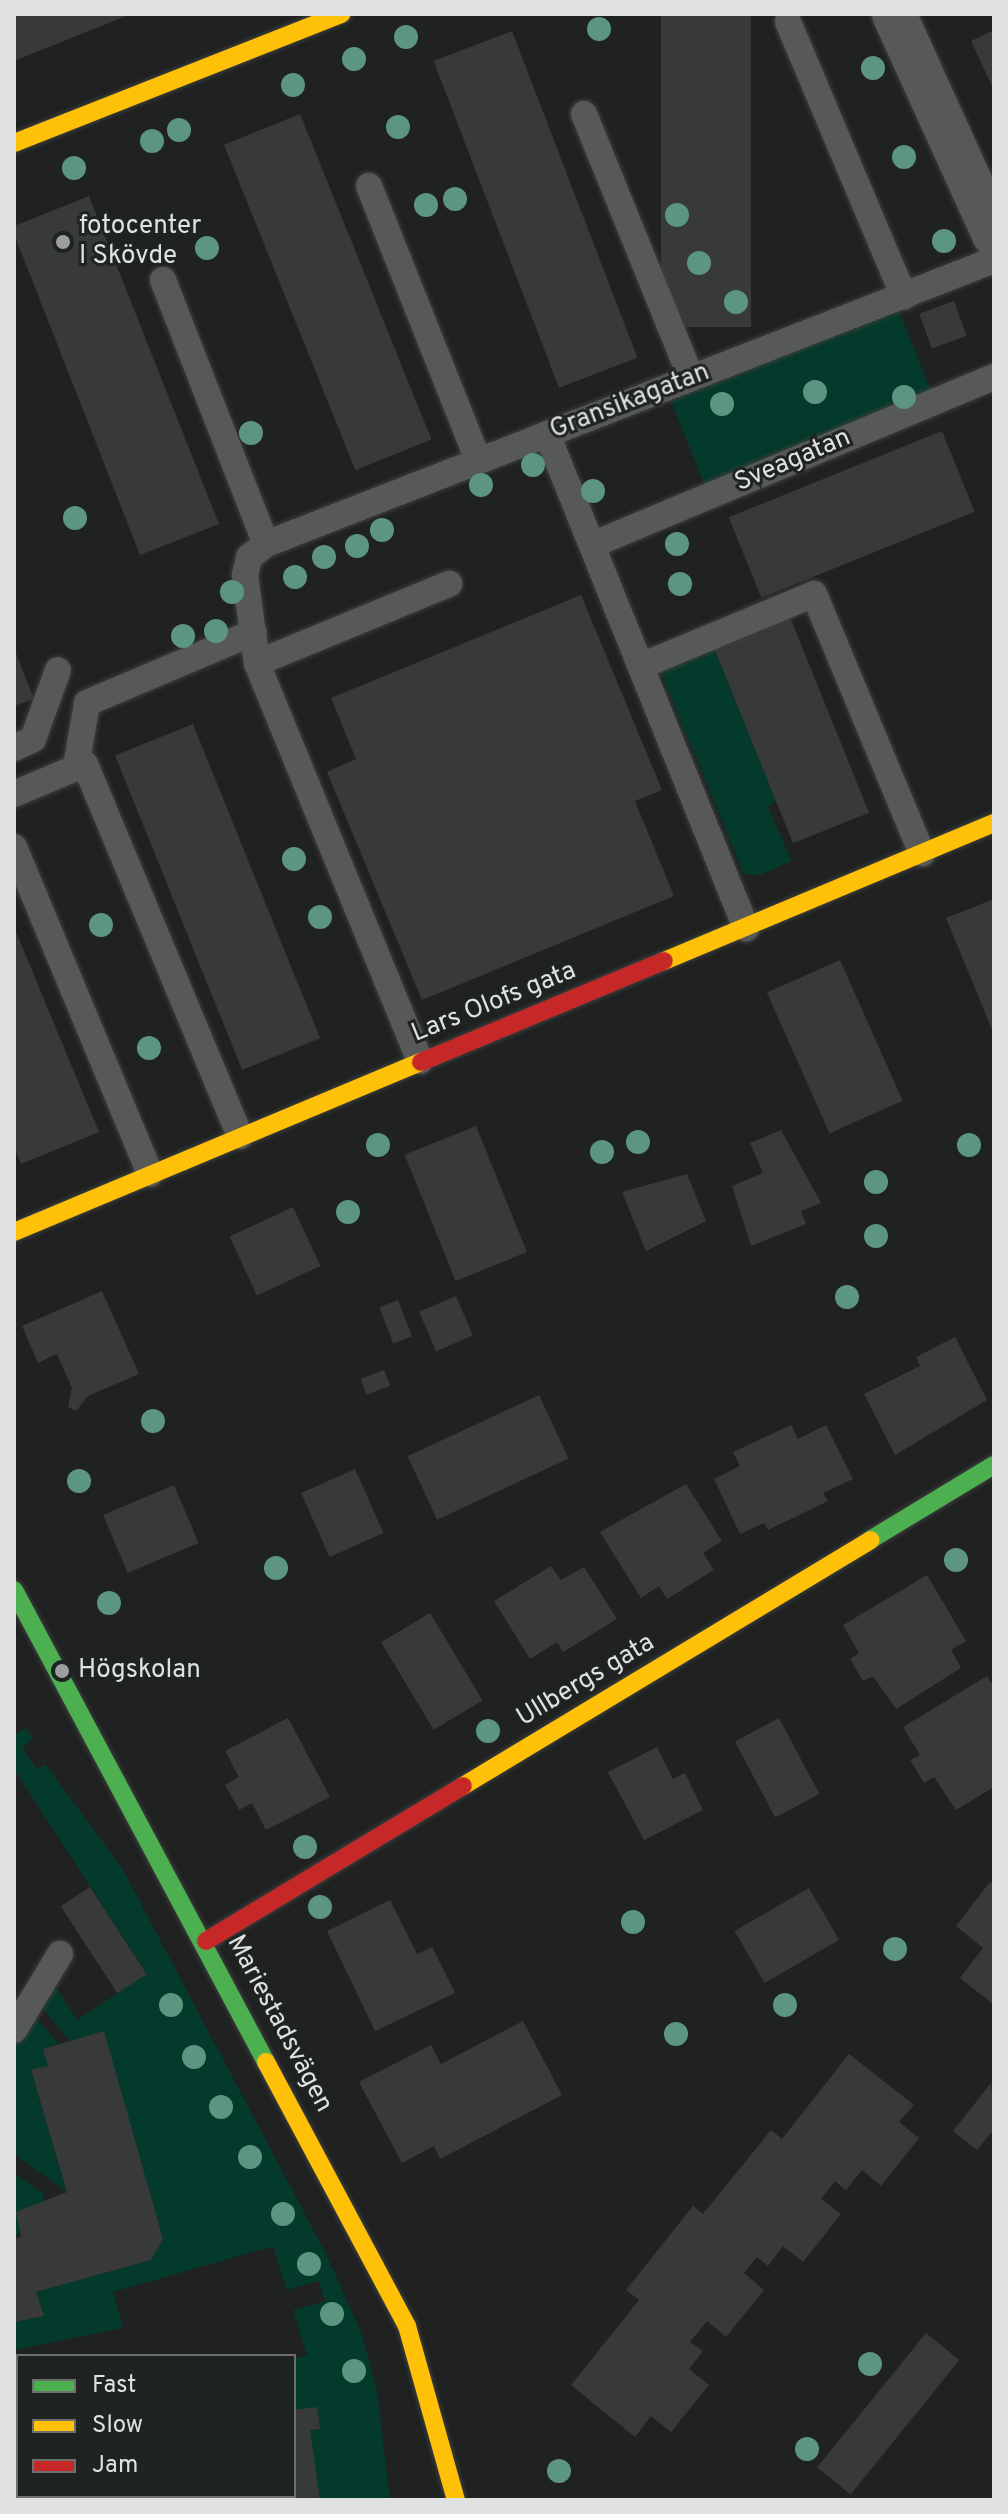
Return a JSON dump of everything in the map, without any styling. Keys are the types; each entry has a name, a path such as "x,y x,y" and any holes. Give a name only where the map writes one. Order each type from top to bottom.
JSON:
{"street":[{"path":"14,143 342,14"},
{"path":"894,14 994,234"},
{"name":"Lars Olofs gata","path":"14,1232 994,823"},
{"name":"Ullbergs gata","path":"206,1941 994,1465"},
{"name":"Mariestadsvägen","path":"14,1590 206,1941 407,2326 456,2500"}],"lane":[{"path":"788,22 904,296"},
{"path":"584,114 691,378"},
{"path":"369,186 478,460"},
{"name":"Gransikagatan","path":"266,544 994,260"},
{"path":"163,280 266,544 249,557 245,575 257,663 420,1061"},
{"name":"Sveagatan","path":"592,545 994,377"},
{"path":"547,434 746,928"},
{"path":"257,663 449,584"},
{"path":"641,666 814,594 922,853"},
{"path":"76,767 87,703 254,632"},
{"path":"14,748 33,739 58,670"},
{"path":"14,794 85,764 240,1136"},
{"path":"14,847 150,1174"},
{"path":"14,2030 60,1954"}],"green space":[{"path":"898,309 932,394 705,486 671,401"},
{"path":"714,649 776,801 768,806 791,861 761,875 744,874 661,673"},
{"path":"26,1728 33,1739 22,1747 37,1769 45,1764 122,1868 327,2256 362,2335 377,2391 390,2500 151,2500 296,2498 296,2358 307,2355 293,2310 325,2301 319,2281 287,2290 273,2246 113,2292 123,2328 14,2350 14,2322 43,2315 36,2292 151,2260 163,2239 103,2032 70,2041 39,2004 54,1984 77,2020 147,1974 14,1769 14,1735"},
{"path":"32,2014 59,2044 43,2049 48,2066 31,2071 67,2192 14,2154 14,2048"},
{"path":"14,2173 43,2194 43,2205 14,2239"}],"building":[{"path":"14,14 131,14 14,61"},
{"path":"661,14 751,14 751,327 661,327"},
{"path":"994,30 994,90 971,41"},
{"path":"512,31 637,358 559,388 434,61"},
{"path":"300,114 431,439 355,470 224,145"},
{"path":"89,196 219,524 140,555 14,234 14,226"},
{"path":"954,301 967,336 932,348 919,314"},
{"path":"942,431 975,512 761,598 729,517"},
{"path":"581,595 662,790 635,801 674,896 422,1000 327,772 356,759 331,698"},
{"path":"790,617 869,813 793,843 714,648"},
{"path":"14,648 34,699 14,706"},
{"path":"193,724 320,1038 242,1070 115,755"},
{"path":"994,899 994,1034 946,918"},
{"path":"14,927 99,1132 21,1164 14,1147"},
{"path":"840,960 903,1101 830,1133 767,993"},
{"path":"476,1126 527,1252 456,1281 405,1155"},
{"path":"781,1130 821,1203 801,1211 806,1224 751,1246 732,1186 763,1173 750,1143"},
{"path":"687,1174 706,1221 646,1251 622,1192"},
{"path":"293,1207 320,1266 257,1295 230,1237"},
{"path":"102,1291 139,1374 88,1396 76,1411 68,1407 72,1388 57,1354 38,1363 22,1326"},
{"path":"456,1296 473,1336 436,1351 419,1312"},
{"path":"398,1300 412,1336 393,1344 379,1307"},
{"path":"955,1337 987,1400 895,1455 864,1394 920,1366 916,1357"},
{"path":"384,1370 390,1386 367,1395 361,1379"},
{"path":"539,1395 569,1458 437,1520 408,1456"},
{"path":"791,1425 798,1439 826,1425 853,1479 823,1493 828,1501 768,1530 764,1523 740,1534 714,1479 740,1466 733,1452"},
{"path":"355,1469 383,1533 330,1557 301,1493"},
{"path":"686,1484 722,1541 703,1553 714,1570 667,1599 659,1586 641,1598 600,1532"},
{"path":"174,1485 199,1543 128,1573 103,1515"},
{"path":"551,1566 561,1580 584,1567 617,1619 563,1652 557,1642 530,1659 494,1601"},
{"path":"927,1575 966,1641 951,1650 961,1668 896,1709 873,1676 863,1681 850,1659 859,1653 843,1625"},
{"path":"430,1613 483,1700 434,1730 381,1642"},
{"path":"987,1676 994,1687 994,1787 956,1810 934,1777 924,1783 910,1760 920,1755 903,1727"},
{"path":"288,1718 330,1797 266,1830 252,1803 239,1810 225,1785 239,1777 225,1751"},
{"path":"779,1718 819,1794 775,1817 735,1741"},
{"path":"657,1747 673,1779 685,1773 703,1810 644,1840 608,1772"},
{"path":"989,1883 994,1883 994,2005 960,1978 983,1948 956,1926"},
{"path":"90,1887 147,1974 117,1993 61,1906"},
{"path":"809,1888 839,1940 765,1983 735,1931"},
{"path":"390,1900 417,1954 432,1947 455,1993 375,2031 327,1931"},
{"path":"523,2021 562,2095 440,2159 434,2146 402,2163 359,2082 431,2045 441,2064"},
{"path":"104,2031 163,2239 151,2260 36,2292 44,2316 14,2322 14,2239 21,2237 16,2212 67,2192 31,2070 48,2066 43,2049"},
{"path":"849,2054 914,2105 899,2122 919,2138 881,2186 862,2170 846,2190 835,2181 821,2199 841,2214 803,2262 783,2246 768,2266 757,2257 744,2273 764,2290 726,2337 707,2321 690,2342 703,2351 689,2369 709,2385 671,2432 651,2416 635,2437 571,2385 639,2300 626,2290 693,2206 703,2214 771,2130 782,2139"},
{"path":"991,2083 994,2129 977,2150 953,2131"},
{"path":"926,2333 959,2360 851,2495 817,2467"},
{"path":"317,2407 320,2429 310,2430 320,2500 199,2500 296,2498 296,2410"}],"traffic: fast":[{"path":"870,1540 994,1465"},
{"path":"14,1590 266,2062"}],"traffic: slow":[{"path":"14,143 342,14"},
{"path":"664,961 994,823"},
{"path":"14,1232 421,1062"},
{"path":"463,1786 870,1540"},
{"path":"266,2062 407,2326 456,2500"}],"traffic: jam":[{"path":"421,1062 664,961"},
{"path":"206,1941 463,1786"}],"place":[{"name":"fotocenter I Skövde","path":"63,242"},
{"name":"Högskolan","path":"62,1671"}]}
